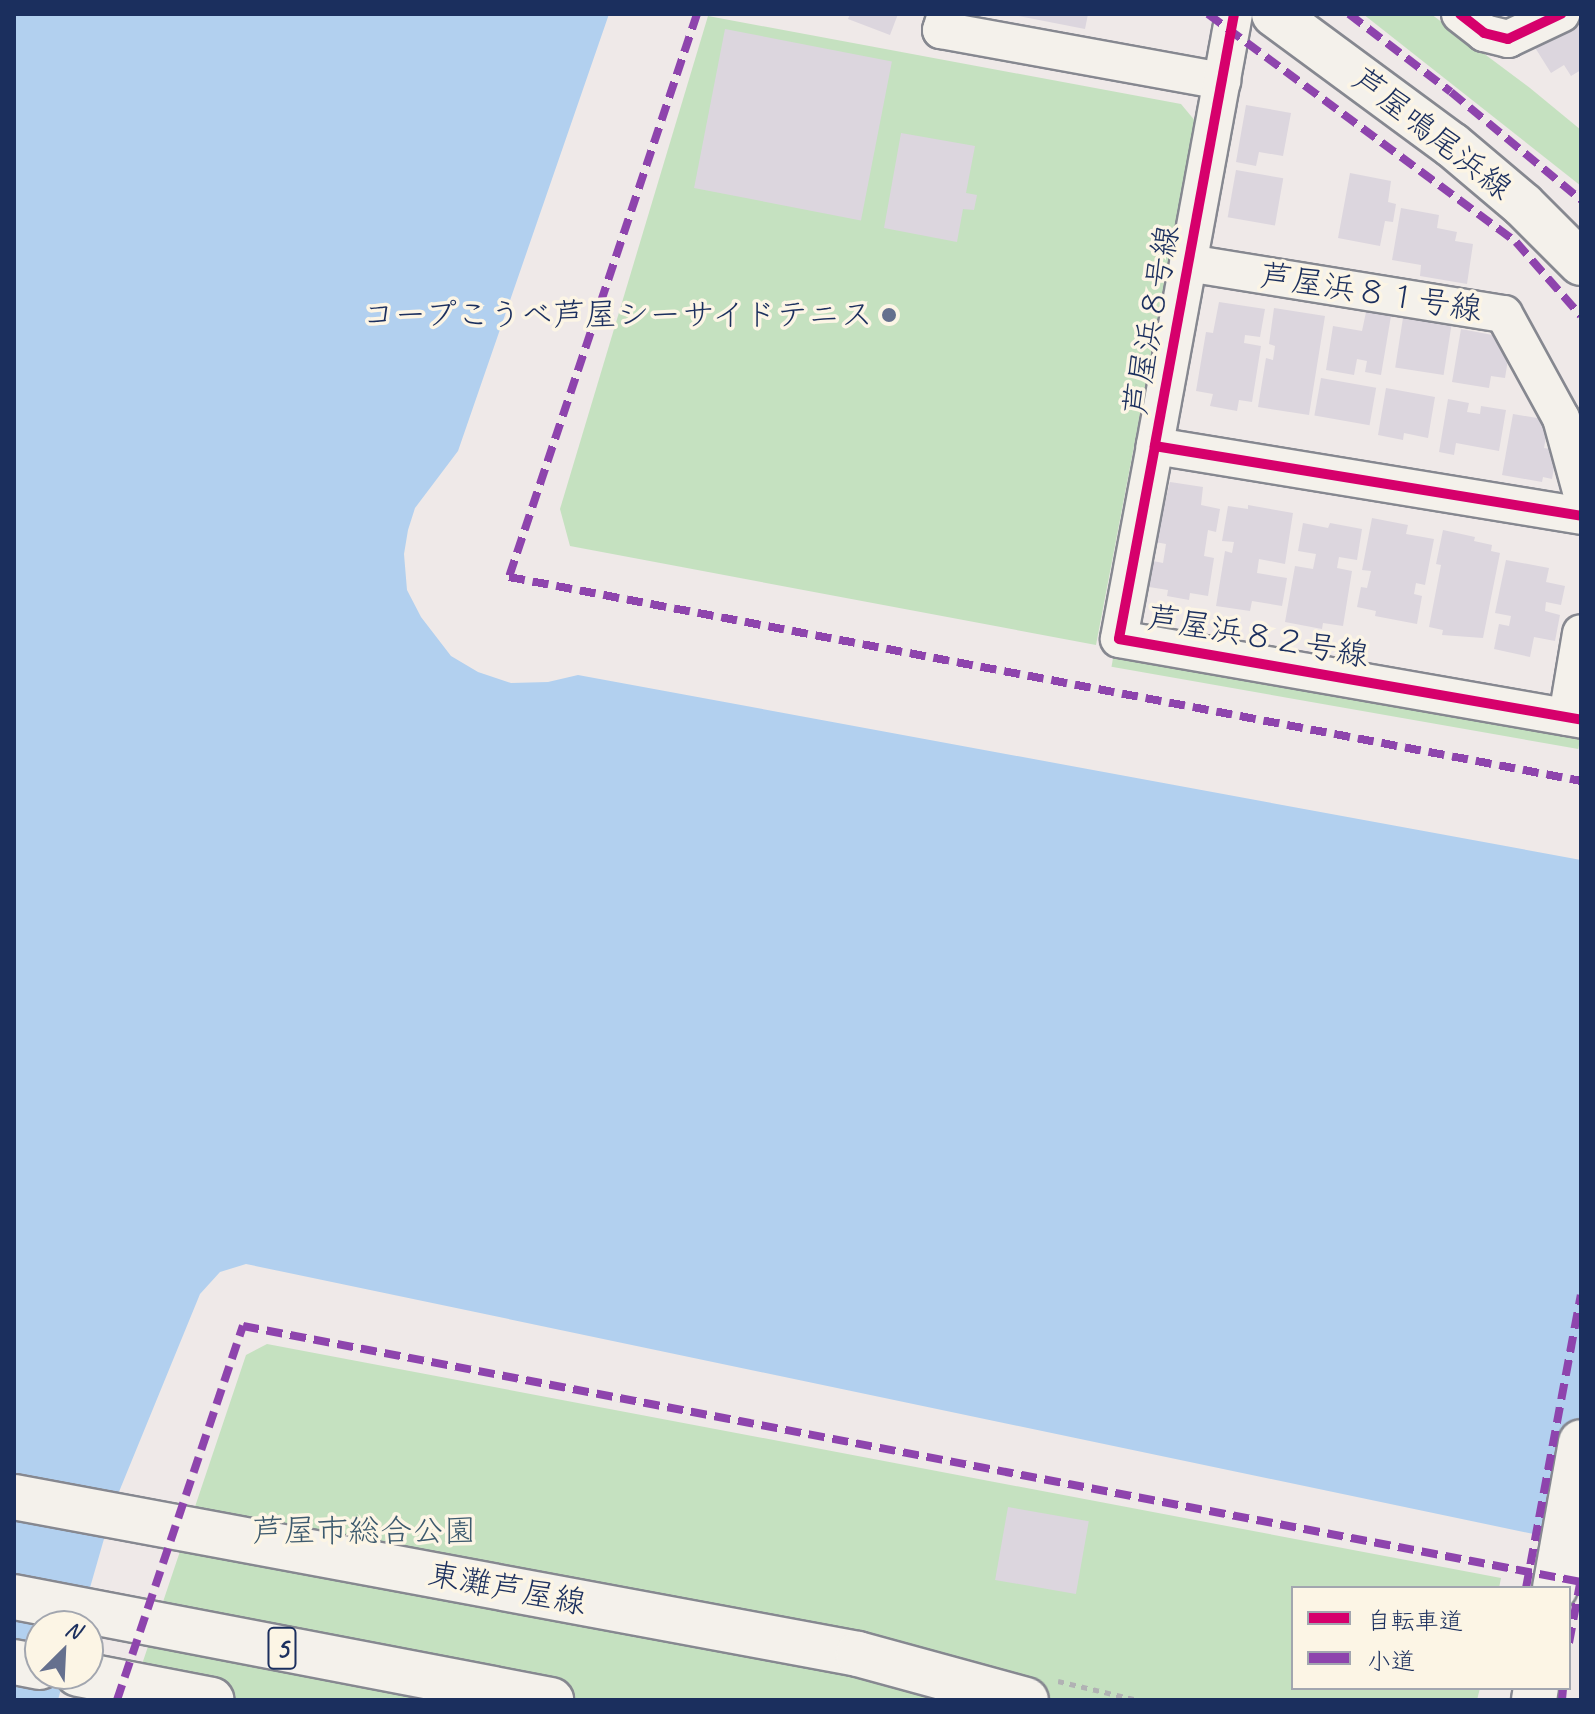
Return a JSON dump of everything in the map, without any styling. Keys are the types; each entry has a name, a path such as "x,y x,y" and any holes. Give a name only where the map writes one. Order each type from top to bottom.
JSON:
{"main road":[{"name":"芦屋鳴尾浜線","path":"1274,14 1452,145 1523,205 1581,263"},
{"path":"1555,1586 1581,1442"},
{"name":"東灘芦屋線","path":"14,1497 858,1654 1026,1700"},
{"name":"5","path":"14,1597 551,1700"},
{"name":"東灘芦屋線","path":"858,1654 980,1700"},
{"path":"104,1679 212,1700"}],"street":[{"path":"946,14 941,30 1222,81"},
{"name":"芦屋浜８号線","path":"1234,14 1155,446 1581,516"},
{"path":"1460,14 1484,33 1508,39 1561,14"},
{"name":"芦屋浜８１号線","path":"1188,263 1504,314 1561,418 1581,491"},
{"name":"芦屋浜８２号線","path":"1155,446 1119,639 1574,719"},
{"path":"1574,719 1581,633"}],"green space":[{"path":"1363,14 1431,14 1530,88 1581,130 1581,186"},
{"name":"コープこうべ芦屋シーサイドテニス","path":"708,16 1181,104 1196,122 1096,645 570,546 560,509"},
{"path":"1115,647 1581,729 1578,749 1112,667"},
{"name":"芦屋市総合公園","path":"267,1344 1501,1578 1499,1586 1291,1586 1291,1690 1480,1690 1477,1700 130,1700 246,1355"}],"water":[{"path":"14,14 609,14 458,451 415,508 408,530 404,554 407,590 421,617 451,656 478,672 511,683 548,682 578,675 1581,860 1581,1544 246,1264 220,1272 200,1294 114,1504 84,1610 24,1610 24,1690 61,1690 58,1700 14,1700"}],"building":[{"path":"850,14 898,14 890,35 848,19"},
{"path":"1009,14 1088,14 1085,29"},
{"path":"1581,17 1581,70 1571,76 1564,65 1551,73 1534,46"},
{"path":"725,29 892,61 861,220 694,188"},
{"path":"1246,105 1291,113 1283,156 1259,152 1256,166 1236,162"},
{"path":"901,133 975,146 966,193 977,195 974,210 963,209 957,242 884,228"},
{"path":"1236,170 1283,178 1275,226 1228,217"},
{"path":"1350,173 1391,181 1388,202 1396,204 1393,222 1385,221 1380,246 1338,238"},
{"path":"1401,208 1439,215 1437,228 1457,232 1455,241 1473,244 1467,284 1420,276 1421,265 1392,260"},
{"path":"1219,302 1265,309 1260,337 1245,335 1244,343 1261,346 1252,402 1239,400 1237,411 1210,406 1213,394 1196,391 1206,332 1213,333"},
{"path":"1274,308 1325,316 1309,415 1258,407 1266,358 1273,360 1275,346 1269,344"},
{"path":"1366,312 1391,316 1381,375 1365,372 1367,361 1357,359 1354,375 1326,370 1333,326 1362,331"},
{"path":"1403,318 1451,326 1444,375 1395,367"},
{"path":"1461,329 1498,336 1497,345 1510,347 1505,378 1491,376 1489,388 1452,382"},
{"path":"1321,378 1376,388 1370,425 1314,415"},
{"path":"1386,388 1435,397 1428,438 1404,433 1403,440 1378,435"},
{"path":"1448,399 1469,403 1467,412 1480,414 1481,406 1506,410 1499,451 1456,443 1454,455 1439,452"},
{"path":"1513,414 1549,420 1544,448 1557,450 1552,479 1543,477 1542,482 1502,475"},
{"path":"1170,482 1203,487 1201,505 1220,509 1216,532 1208,530 1204,556 1214,558 1208,596 1190,593 1189,600 1167,596 1168,590 1149,587 1153,561 1163,563 1166,544 1155,542"},
{"path":"1248,505 1293,513 1285,564 1259,559 1257,573 1287,578 1282,606 1252,601 1250,611 1216,606 1225,551 1232,553 1234,542 1222,541 1228,506 1248,509"},
{"path":"1372,518 1408,525 1406,534 1434,539 1425,585 1416,583 1414,594 1422,596 1417,624 1375,616 1376,611 1357,607 1361,587 1367,588 1371,571 1362,570"},
{"path":"1303,523 1328,528 1330,523 1362,529 1357,560 1339,557 1337,568 1352,571 1343,626 1323,623 1322,629 1285,622 1295,566 1313,569 1316,554 1298,551"},
{"path":"1443,530 1475,537 1474,541 1492,545 1491,551 1500,553 1483,638 1442,635 1443,630 1429,627 1441,565 1436,564"},
{"path":"1506,560 1549,568 1546,582 1565,586 1561,605 1546,602 1545,611 1560,615 1555,641 1534,637 1530,657 1494,649 1499,624 1509,626 1511,616 1495,613"},
{"path":"1008,1507 1089,1521 1076,1594 995,1580"}],"marked path":[{"path":"697,14 509,577 1581,781"},
{"path":"1208,14 1516,242 1581,316"},
{"path":"1349,14 1451,92 1581,200"},
{"path":"1526,1586 1581,1295"},
{"path":"117,1700 243,1326 1581,1582"},
{"path":"1571,1632 1581,1578"},
{"path":"1562,1700 1563,1690"}],"cycle path":[{"path":"1234,14 1155,446 1581,516"},
{"path":"1460,14 1484,33 1508,39 1561,14"},
{"path":"1155,446 1119,639 1581,720"}],"place":[{"name":"コープこうべ芦屋シーサイドテニス","path":"889,315"}]}
